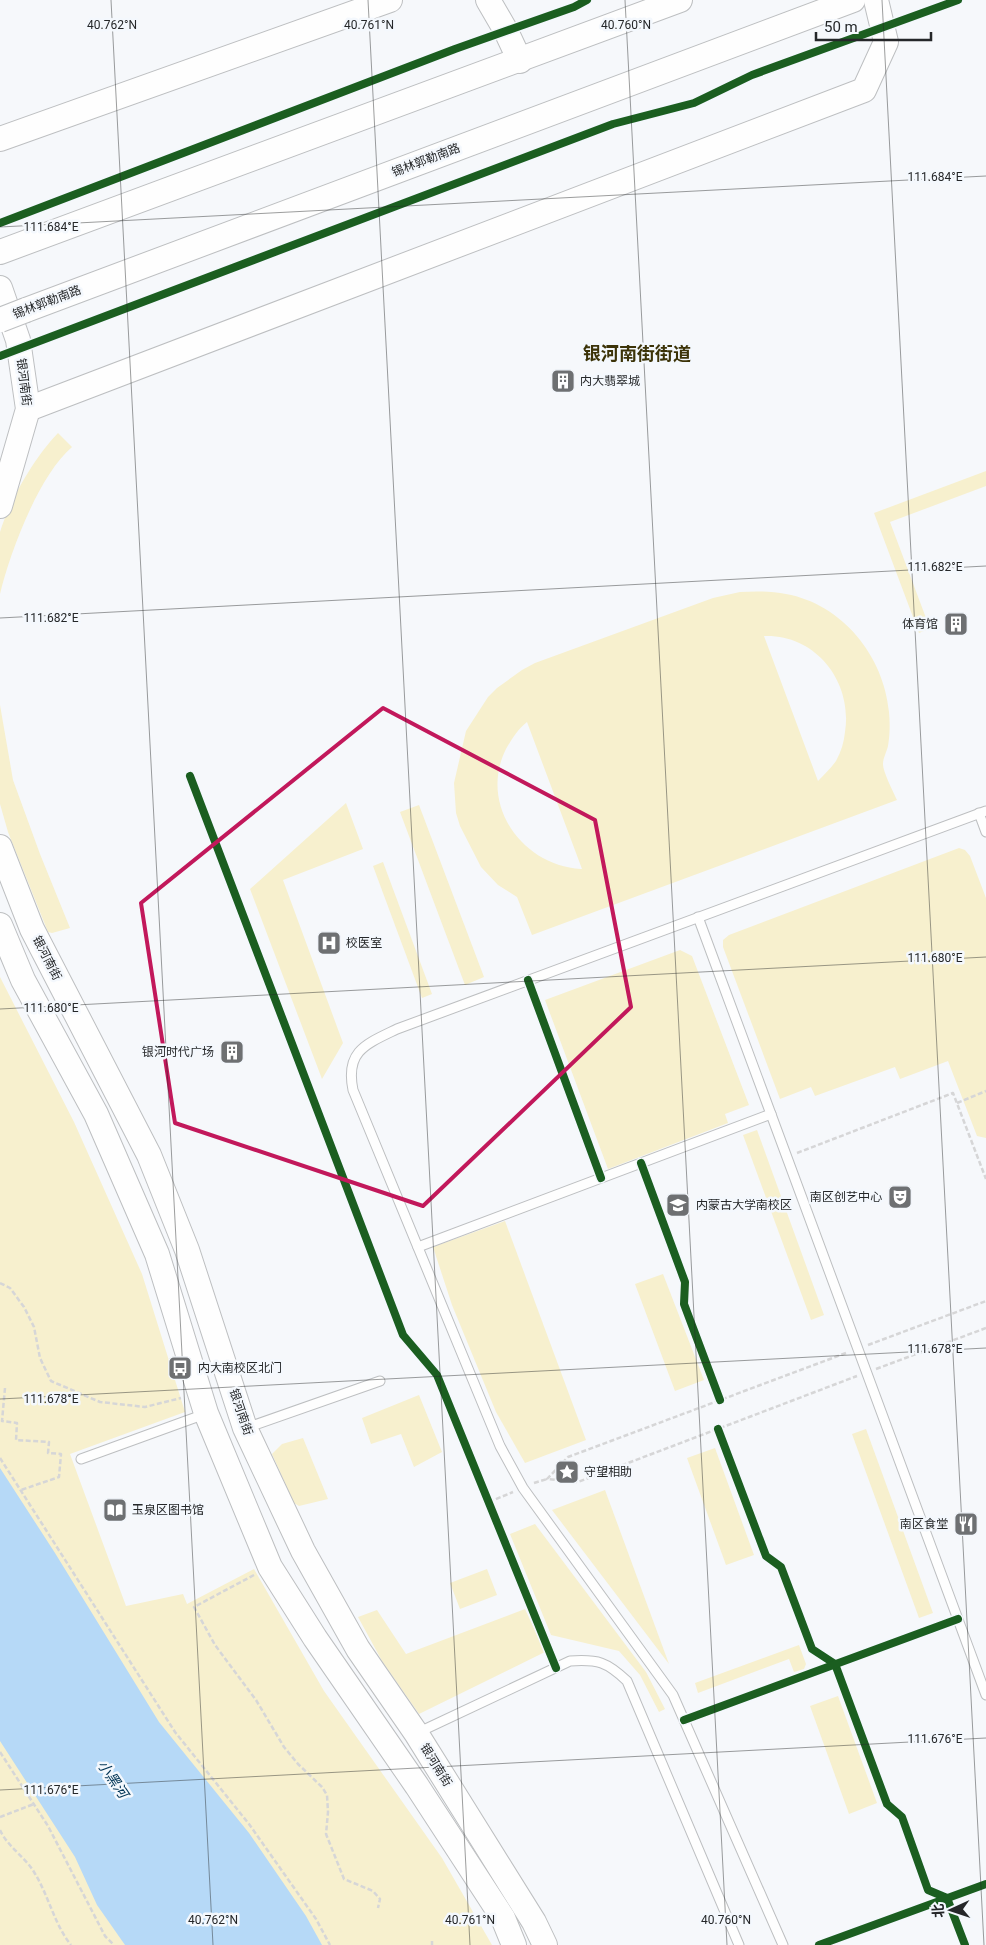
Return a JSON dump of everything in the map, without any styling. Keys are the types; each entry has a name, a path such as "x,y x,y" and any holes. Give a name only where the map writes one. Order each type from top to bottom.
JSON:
{"main road":[{"path":"0,139 390,0"},
{"path":"488,0 506,31 520,61"},
{"path":"0,252 520,61 680,0"},
{"name":"锡林郭勒南路","path":"0,320 853,0"},
{"path":"28,409 864,90 886,42 876,0"},
{"name":"银河南街","path":"0,288 18,340 28,409 0,506"},
{"name":"银河南街","path":"0,847 32,929 148,1155 187,1250 245,1428 314,1574 358,1649 416,1733 534,1922 545,1945"},
{"path":"0,925 24,980 96,1114 156,1254 206,1414 270,1567 315,1638 417,1786 503,1918 514,1945"}],"lane":[{"path":"783,1945 673,1695 523,1488 500,1446 353,1090 350,1073 355,1058 368,1043 396,1029 983,812 986,832"},
{"path":"698,917 986,1696"},
{"path":"418,1247 771,1114"},
{"path":"245,1428 380,1381"},
{"path":"81,1459 206,1414"},
{"path":"416,1733 570,1661 591,1660 611,1666 627,1681 739,1945"}],"path":[{"path":"957,1102 986,1091"},
{"path":"787,1157 953,1093 986,1179"},
{"path":"0,1282 10,1288 24,1307 34,1327 40,1358 51,1381 100,1402 145,1408 181,1398"},
{"path":"986,1300 568,1457 547,1479 578,1482 986,1328"},
{"path":"5,1388 2,1421 17,1423 16,1440 49,1442 48,1453 61,1454 59,1477 21,1490"},
{"path":"717,1391 720,1400"},
{"path":"718,1429 722,1438"},
{"path":"0,1458 175,1732 249,1824 316,1919 330,1945"},
{"path":"485,1493 492,1510"},
{"path":"262,1571 194,1607 215,1645 256,1700 284,1747 298,1764 322,1786 327,1795 326,1834 344,1879 373,1891 380,1899 378,1908"},
{"path":"0,1752 34,1804 105,1936 114,1945"},
{"path":"0,1817 34,1804"},
{"path":"0,1830 33,1871 47,1896 62,1934 71,1945"}],"highlighted area":[{"path":"383,708 595,820 631,1007 423,1206 175,1123 141,903"}],"shaded area":[{"path":"58,433 72,447 48,476 27,515 18,536 0,594 0,532 4,519 24,479"},
{"path":"986,471 986,486 890,522 926,618 926,630 919,633 874,513"},
{"path":"740,592 786,594 806,600 825,609 842,621 857,636 879,671 885,691 890,729 883,767 897,800 532,935 517,897 498,885 481,867 460,826 456,813 454,783 466,731 488,697 497,688 535,663 713,598","holes":["764,636 783,638 800,643 815,652 827,664 837,679 846,713 844,739 836,761 818,781","527,722 582,869 560,865 541,857 524,844 511,829 502,811 498,791 499,770 506,749 518,731"]},
{"path":"0,705 13,780 70,928 52,933 48,932 8,832 0,804"},
{"path":"346,803 363,849 283,880 343,1043 322,1079 250,889"},
{"path":"419,805 484,977 465,985 400,812"},
{"path":"959,848 965,850 970,856 986,898 986,1138 977,1136 948,1061 900,1079 895,1067 815,1096 811,1087 780,1099 723,947 723,940 729,935"},
{"path":"383,862 432,994 422,998 373,866"},
{"path":"680,950 692,956 749,1105 725,1114 728,1123 608,1169 545,1000"},
{"path":"0,977 74,1122 142,1274 185,1412 70,1454 126,1606 183,1594 187,1604 254,1569 324,1691 442,1858 492,1945 0,1945"},
{"path":"757,1130 824,1315 811,1320 743,1135"},
{"path":"505,1221 586,1440 525,1463 496,1412 452,1305 433,1247"},
{"path":"663,1274 704,1380 675,1391 635,1284"},
{"path":"419,1395 442,1452 414,1467 401,1434 371,1444 362,1418"},
{"path":"866,1429 933,1613 919,1618 852,1434"},
{"path":"303,1438 328,1499 299,1506 294,1503 272,1454 282,1444"},
{"path":"715,1448 754,1555 726,1565 687,1458"},
{"path":"605,1490 669,1664 552,1510"},
{"path":"535,1524 646,1672 665,1709 659,1712 640,1675 619,1651 551,1635 510,1534"},
{"path":"487,1569 497,1595 460,1609 450,1583"},
{"path":"525,1609 545,1652 419,1714 382,1661 358,1617 377,1610 406,1654"},
{"path":"799,1645 806,1664 804,1669 794,1672 789,1659 698,1693 695,1683"},
{"path":"838,1696 877,1803 849,1814 810,1706"}],"water":[{"name":"小黑河","path":"0,1468 55,1553 159,1722 249,1833 306,1916 322,1945 125,1945 97,1905 75,1857 0,1741"}],"cycle path":[{"path":"0,223 455,49 574,7 587,0"},
{"path":"0,356 613,124 694,103 752,75 958,0"},
{"path":"190,776 403,1335 437,1375 556,1668"},
{"path":"528,980 601,1178"},
{"path":"641,1163 685,1282 684,1304 720,1400"},
{"path":"718,1429 766,1556 781,1567 812,1649 835,1664 887,1804 902,1817 928,1890 947,1898 965,1945"},
{"path":"684,1720 958,1619"},
{"path":"819,1945 986,1884"}],"place":[{"name":"内大翡翠城","path":"563,381"},
{"name":"体育馆","path":"956,624"},
{"name":"校医室","path":"329,943"},
{"name":"银河时代广场","path":"232,1052"},
{"name":"南区创艺中心","path":"900,1197"},
{"name":"内蒙古大学南校区","path":"678,1205"},
{"name":"内大南校区北门","path":"180,1368"},
{"name":"守望相助","path":"567,1472"},
{"name":"玉泉区图书馆","path":"115,1510"},
{"name":"南区食堂","path":"966,1524"}],"district":[{"name":"银河南街街道","path":"637,353"}]}
